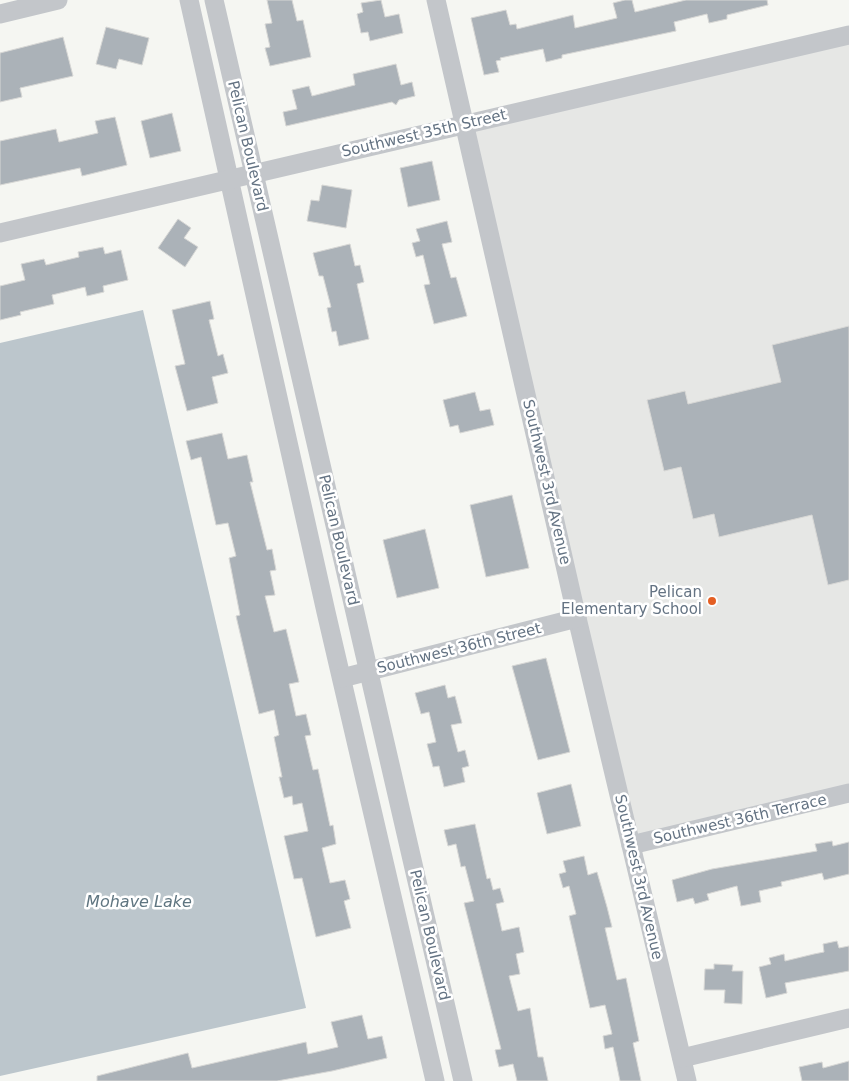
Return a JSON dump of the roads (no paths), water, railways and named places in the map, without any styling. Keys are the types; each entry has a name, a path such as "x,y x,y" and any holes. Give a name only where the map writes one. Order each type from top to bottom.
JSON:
{"street":[{"path":"0,14 58,0"},
{"name":"Pelican Boulevard","path":"189,0 435,1081"},
{"name":"Pelican Boulevard","path":"214,0 463,1081"},
{"name":"Southwest 3rd Avenue","path":"436,0 577,618 687,1081"},
{"name":"Southwest 35th Street","path":"0,233 849,35"},
{"name":"Southwest 36th Street","path":"342,678 577,618"},
{"name":"Southwest 36th Terrace","path":"631,845 849,793"},
{"path":"682,1058 849,1018"}],"water":[{"name":"Mohave Lake","path":"143,310 306,1008 0,1076 0,343"}],"place":[{"name":"Pelican Elementary School","path":"712,601"}]}
